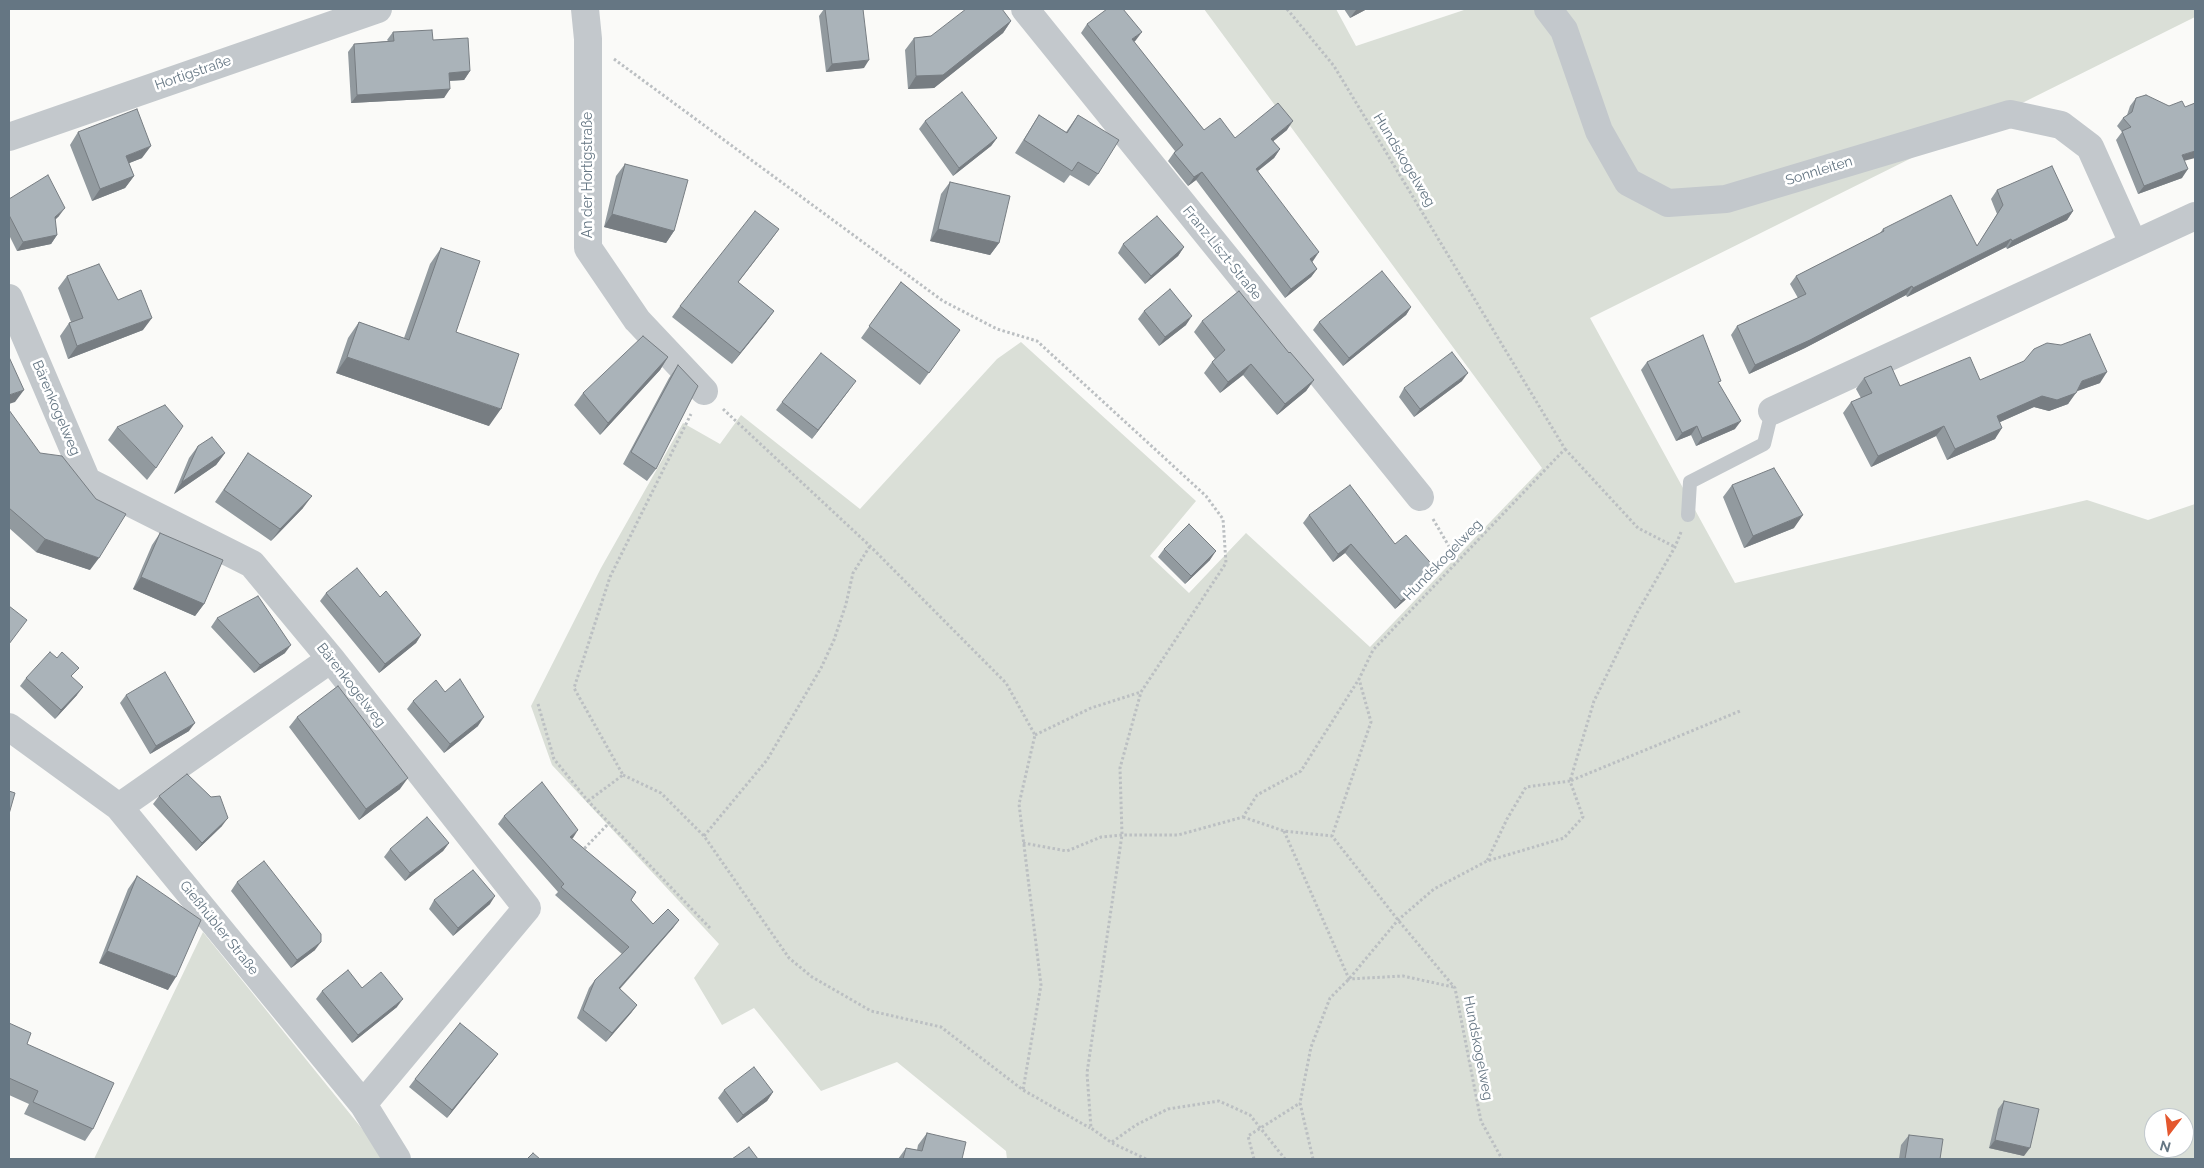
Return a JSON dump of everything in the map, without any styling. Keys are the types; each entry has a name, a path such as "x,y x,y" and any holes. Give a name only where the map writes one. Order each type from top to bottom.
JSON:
{"street":[{"name":"Hortigstraße","path":"9,137 378,9"},
{"name":"An der Hortigstraße","path":"585,9 588,39 588,248 637,320 704,391"},
{"name":"Franz Liszt-Straße","path":"1024,9 1420,497"},
{"name":"Sonnleiten","path":"1548,9 1564,30 1599,131 1628,182 1668,203 1726,199 2010,114 2061,125 2090,147 2134,243"},
{"path":"1772,411 2195,216"},
{"name":"Bärenkogelweg","path":"9,298 87,481 252,564 331,659 527,908 363,1104"},
{"path":"119,807 331,659"},
{"name":"Gießhübler Straße","path":"9,727 119,807 363,1104 397,1159"}],"lane":[{"path":"1688,516 1690,482 1764,444 1772,411"}],"path":[{"name":"Hundskogelweg","path":"1243,817 1257,795 1301,771 1359,679 1373,650 1565,449 1334,66 1287,9"},
{"path":"588,39 943,301 997,329 1037,340 1206,496 1223,519 1226,563 1141,692 1120,768 1122,835 1087,1073 1091,1128"},
{"path":"1023,1090 1041,985 1023,843 1020,804 1035,734 1006,683 870,546 704,391 681,432 610,576 574,688 623,775 661,793 704,836 789,958 812,977 871,1011 941,1027 1023,1090 1091,1128 1112,1143 1146,1159"},
{"path":"1565,449 1638,528 1675,547"},
{"path":"1420,497 1457,560"},
{"path":"1313,1159 1300,1103 1311,1046 1330,998 1398,920 1434,889 1487,861 1564,838 1584,817 1570,781 1594,701 1637,613 1675,547 1688,516"},
{"path":"704,836 767,760 821,668 834,640 854,573 870,546"},
{"path":"1023,843 1067,851 1101,837 1178,835 1243,817 1284,831 1332,836 1371,722 1359,679"},
{"path":"1035,734 1091,708 1141,692"},
{"path":"538,704 554,759 588,801 710,928"},
{"path":"1487,861 1507,819 1526,787 1570,781 1740,711"},
{"path":"588,801 623,775"},
{"path":"575,858 610,822"},
{"path":"1284,831 1349,978"},
{"name":"Hundskogelweg","path":"1332,836 1398,920 1455,988 1481,1121 1502,1159"},
{"path":"1349,978 1403,976 1455,988"},
{"path":"1112,1143 1136,1125 1168,1109 1219,1101 1250,1115 1285,1159"},
{"path":"1254,1159 1248,1136 1300,1103"}],"shaded area":[{"path":"1204,9 1336,9 1356,46 1467,9 2195,9 2195,17 1590,318 1735,583 2087,500 2148,520 2195,504 2195,1159 1007,1159 1006,1151 897,1062 821,1091 754,1008 722,1025 694,978 719,944 552,765 531,706 601,568 683,423 720,444 741,415 860,509 997,359 1021,342 1196,501 1150,556 1189,593 1246,533 1370,647 1542,468"},
{"path":"203,932 376,1146 383,1159 94,1159"}],"building":[{"path":"825,9 863,9 869,60 832,64"},
{"path":"966,9 1002,9 1011,21 943,75 916,76 914,38 931,36"},
{"path":"1107,9 1123,9 1142,32 1132,39 1204,130 1220,118 1235,138 1278,103 1293,121 1271,139 1280,149 1256,169 1319,252 1310,259 1317,269 1291,289 1202,172 1194,177 1174,153 1183,145 1087,24"},
{"path":"432,30 433,40 468,38 470,71 449,73 450,89 357,95 354,44 394,41 393,32"},
{"path":"962,92 997,138 959,168 925,121"},
{"path":"2146,95 2169,106 2182,101 2185,107 2195,103 2195,151 2182,155 2188,169 2144,186 2122,131 2131,127 2123,118 2132,112 2136,98"},
{"path":"137,109 151,146 126,156 134,176 100,189 78,132"},
{"path":"1039,115 1067,133 1078,115 1119,140 1098,174 1078,162 1072,171 1024,140"},
{"path":"625,164 688,180 674,231 612,214"},
{"path":"2052,166 2073,211 2012,241 2011,239 1913,288 1912,286 1810,340 1755,365 1737,326 1806,294 1796,276 1951,195 1977,246 2003,205 1997,190"},
{"path":"48,175 65,208 55,217 57,235 23,242 9,215 9,199"},
{"path":"950,182 1010,196 999,243 938,229"},
{"path":"755,211 779,229 738,282 774,311 740,353 680,306"},
{"path":"1157,216 1184,247 1151,276 1123,244"},
{"path":"441,248 480,261 456,332 519,354 501,409 347,357 359,322 409,340"},
{"path":"99,264 118,300 141,290 152,318 77,346 69,323 83,318 67,276"},
{"path":"1382,271 1411,307 1349,358 1319,322"},
{"path":"901,282 960,330 929,373 869,326"},
{"path":"1170,289 1192,316 1165,337 1144,311"},
{"path":"1239,291 1289,353 1314,380 1285,404 1251,364 1228,382 1212,362 1225,350 1202,321"},
{"path":"2090,334 2107,372 2082,381 2076,393 2057,400 2042,396 1997,416 2002,428 1955,449 1944,426 1878,456 1851,402 1872,393 1864,378 1891,366 1900,386 1970,357 1980,380 2024,361 2034,349 2047,343 2061,345"},
{"path":"1703,335 1721,381 1718,382 1741,421 1702,438 1697,426 1682,433 1647,362"},
{"path":"643,336 668,357 608,423 583,393"},
{"path":"1452,352 1468,373 1420,409 1404,388"},
{"path":"821,353 856,381 818,430 782,402"},
{"path":"9,357 24,390 9,395"},
{"path":"678,365 698,386 656,469 631,452"},
{"path":"165,405 183,426 156,468 117,427"},
{"path":"9,410 40,453 62,456 96,499 126,514 99,558 45,539 9,508"},
{"path":"212,437 225,453 182,482 198,446"},
{"path":"248,453 312,496 280,529 224,490"},
{"path":"1774,468 1803,515 1753,536 1732,485"},
{"path":"1350,485 1395,544 1406,535 1436,569 1401,601 1351,544 1338,554 1309,515"},
{"path":"1189,524 1216,551 1191,576 1164,549"},
{"path":"160,533 223,560 204,604 141,577"},
{"path":"357,568 380,597 386,591 421,635 385,664 326,593"},
{"path":"258,596 291,645 260,665 217,618"},
{"path":"9,606 27,620 9,644"},
{"path":"50,652 57,658 62,652 79,668 71,676 83,687 61,710 26,678"},
{"path":"165,672 195,723 156,746 126,695"},
{"path":"460,679 484,717 450,744 413,701 436,680 445,692"},
{"path":"338,686 408,778 366,809 297,717"},
{"path":"187,774 211,797 220,796 228,818 202,843 159,796"},
{"path":"542,782 578,830 570,837 636,892 631,900 653,924 668,909 679,920 619,988 637,1005 612,1033 583,1010 595,980 629,947 561,887 564,884 504,816"},
{"path":"9,791 15,793 9,814"},
{"path":"427,817 449,843 410,873 390,849"},
{"path":"264,861 321,934 321,942 297,960 237,882"},
{"path":"473,870 495,896 458,928 434,900"},
{"path":"137,876 201,920 176,977 107,951"},
{"path":"348,970 362,988 381,972 403,999 358,1035 322,991"},
{"path":"9,1023 31,1033 27,1044 114,1083 93,1129 33,1102 38,1091 9,1078"},
{"path":"460,1023 498,1054 452,1110 415,1079"},
{"path":"754,1067 773,1092 743,1115 724,1090"},
{"path":"2004,1101 2039,1109 2030,1148 1995,1140"},
{"path":"927,1133 966,1142 962,1159 903,1159 906,1148 922,1151"},
{"path":"1909,1135 1943,1139 1940,1159 1905,1159"},
{"path":"749,1147 758,1159 732,1159"},
{"path":"533,1153 540,1159 527,1159"}]}
